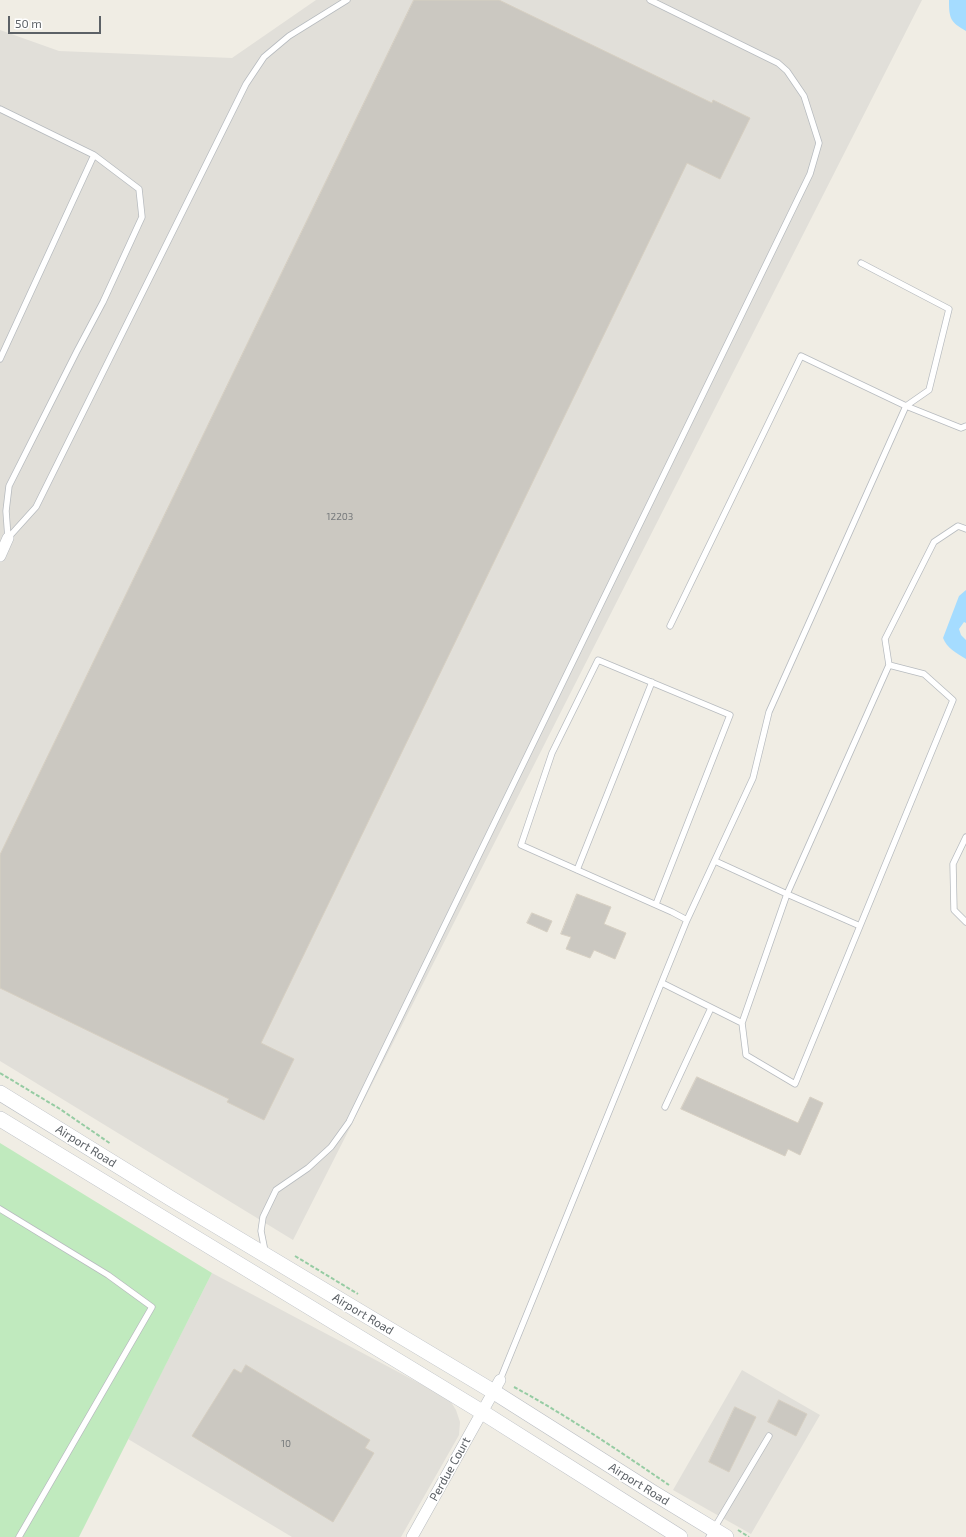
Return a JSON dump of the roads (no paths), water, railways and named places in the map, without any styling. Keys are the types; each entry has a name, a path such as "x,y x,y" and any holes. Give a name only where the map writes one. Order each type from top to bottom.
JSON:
{"main road":[{"name":"Airport Road","path":"0,1093 265,1255 716,1535"},
{"name":"Airport Road","path":"0,1119 491,1396 680,1537"}],"street":[{"path":"0,556 4,537"},
{"name":"Perdue Court","path":"412,1537 491,1396"}],"lane":[{"path":"4,537 36,507 246,84 264,57 289,36 347,0"},
{"path":"265,1255 261,1231 263,1217 276,1190 308,1168 331,1147 349,1122 810,174 819,143 804,96 778,62 650,0"},
{"path":"0,109 94,155 139,189 142,217 103,302 9,486 4,537"},
{"path":"0,359 94,155"},
{"path":"491,1396 687,920 753,778 769,712 906,406 929,390 949,309 861,263"},
{"path":"670,626 801,356 906,406 961,428 966,426"},
{"path":"889,666 924,674 953,700 795,1084 746,1055 742,1023 787,894 889,666 885,639 934,542 958,526 966,529"},
{"path":"656,904 730,715 598,660 552,753 521,845 656,904 687,920"},
{"path":"577,870 652,682"},
{"path":"966,837 953,864 954,910 966,922"},
{"path":"715,861 860,926"},
{"path":"662,983 742,1023"},
{"path":"665,1107 711,1008"},
{"path":"0,1208 108,1275 152,1307 19,1537"},
{"path":"716,1535 769,1436"}],"water":[{"path":"949,0 966,0 966,31 957,25 952,19 949,11"},
{"path":"966,590 966,623 964,622 959,629 961,635 966,640 966,659 949,647 943,638 959,596"}]}
